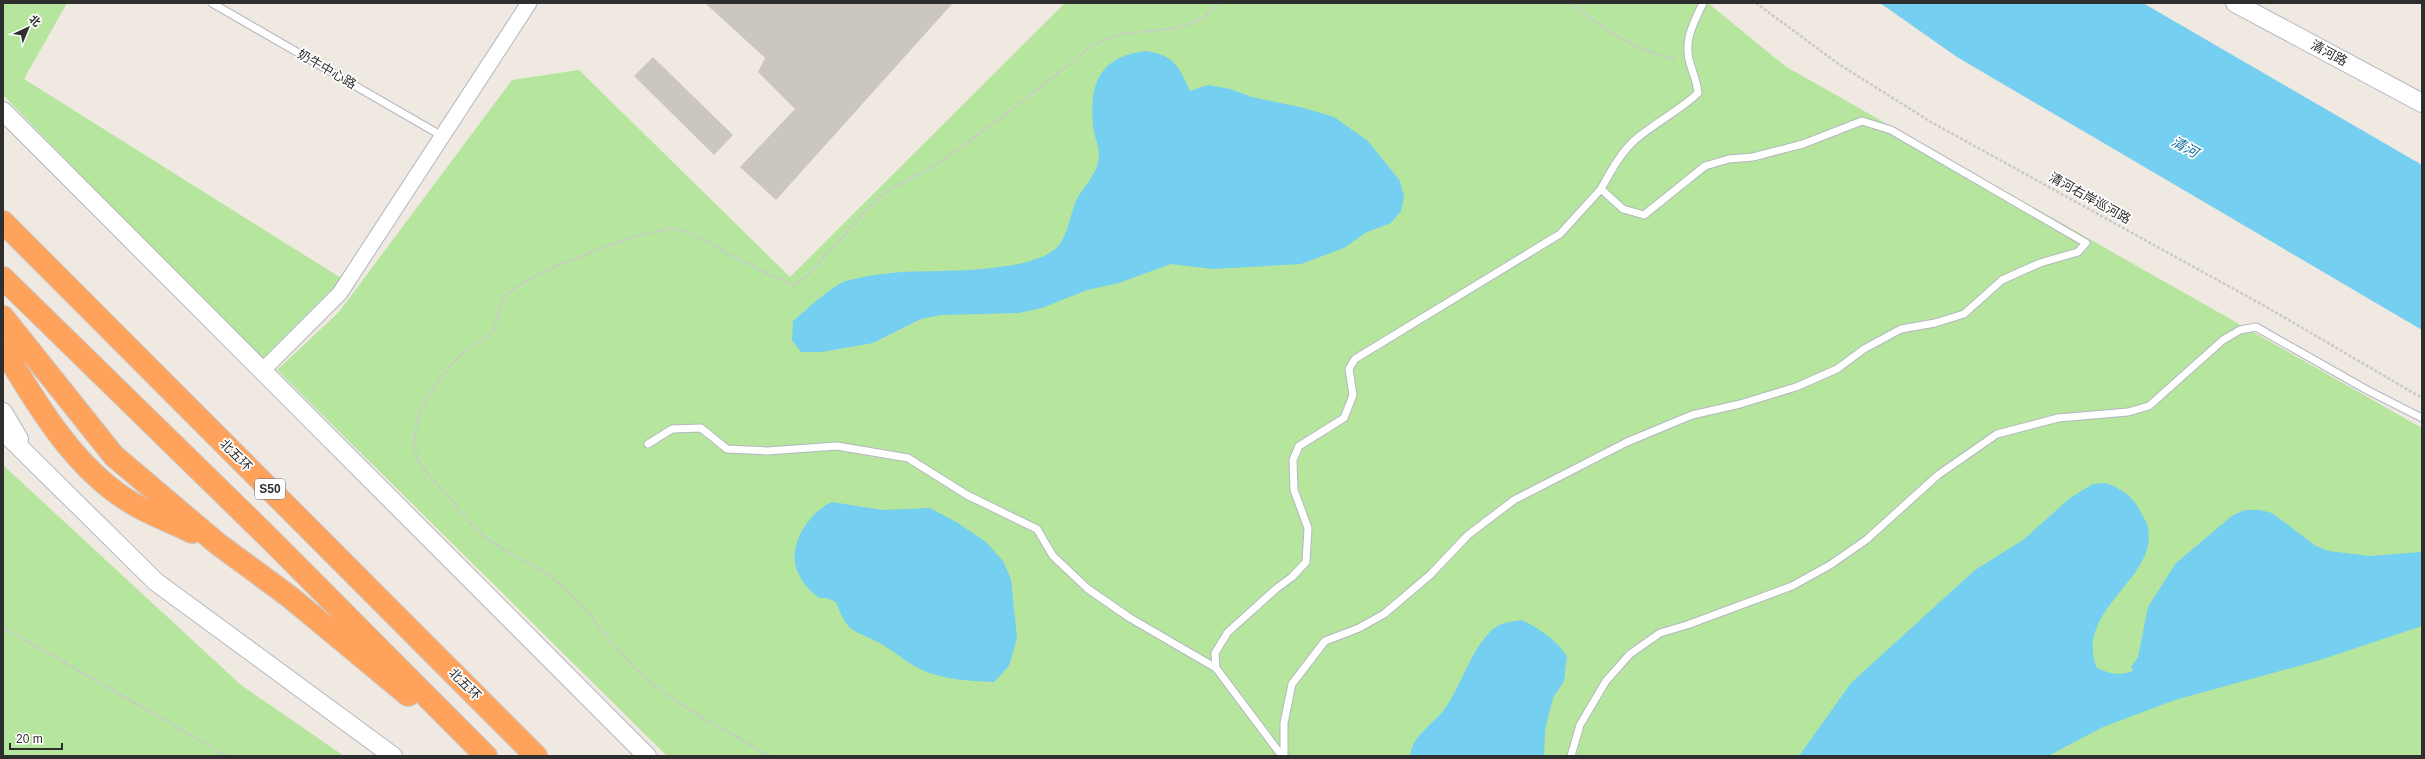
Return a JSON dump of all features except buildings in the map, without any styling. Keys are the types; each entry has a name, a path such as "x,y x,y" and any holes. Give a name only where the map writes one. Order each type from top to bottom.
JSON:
{"highway":[{"path":"3,207 64,284"},
{"name":"北五环","path":"3,222 536,756"},
{"name":"S50","path":"3,278 272,541 486,756"},
{"path":"3,317 114,456 218,544 290,597 480,756"},
{"path":"3,348 50,424 93,474 136,506 218,544"}],"street":[{"path":"262,371 340,293 529,3"},
{"name":"清河路","path":"2235,3 2422,103"},
{"path":"3,111 647,756"},
{"path":"3,412 29,457"},
{"path":"3,431 156,582 392,756"}],"lane":[{"name":"奶牛中心路","path":"212,3 442,136"},
{"path":"1216,668 1215,653 1228,632 1277,588 1292,577 1306,562 1308,528 1294,490 1293,460 1299,446 1344,418 1352,395 1349,369 1355,359 1560,234 1601,188 1616,163 1635,139 1687,104 1698,93 1697,80 1689,62 1689,32 1703,3"},
{"path":"1283,756 1284,722 1292,684 1325,641 1359,628 1384,614 1430,575 1468,534 1514,500 1627,442 1692,415 1740,404 1796,387 1837,369 1864,349 1901,329 1964,314 2002,280 2040,263 2078,252 2086,243 1890,130 1862,121 1803,144 1753,157 1729,159 1705,166 1644,214 1623,209 1601,188"},
{"path":"1571,756 1580,725 1606,681 1630,654 1660,633 1792,586 1830,565 1866,540 1938,475 1997,434 2058,418 2128,412 2149,406 2223,340 2240,330 2256,327 2367,390 2422,418"},
{"path":"648,444 672,429 701,428 727,449 767,451 838,446 908,458 967,495 1037,529 1053,556 1088,589 1130,618 1216,668 1283,756"}],"path":[{"path":"770,756 675,702 642,675 610,642 580,601 550,576 484,536 468,520 419,462 415,446 418,425 427,397 440,378 466,351 490,334 506,296 528,280 619,242 650,232 675,229 793,285 805,278 872,204 890,189 930,169 949,156 1010,111 1094,45 1121,34 1176,28 1202,19 1219,3"},
{"path":"1567,3 1572,4 1601,26 1656,56 1689,62"},
{"name":"清河右岸巡河路","path":"1756,3 1837,63 1931,122 2270,309 2422,398"},
{"path":"3,627 228,756"}],"green space":[{"path":"3,3 67,3 24,79 341,278 333,290 267,357 258,358 3,95"},
{"path":"1065,3 1708,3 1785,66 2422,428 2422,756 667,756 277,370 339,312 512,80 579,70 790,277"},
{"path":"3,465 241,685 344,756 3,756"}],"water":[{"name":"清河","path":"1880,3 2143,3 2422,165 2422,330 1957,57"},
{"path":"1145,51 1170,59 1183,75 1190,91 1208,85 1230,89 1252,97 1304,108 1334,117 1368,141 1400,181 1404,197 1401,211 1391,223 1365,233 1344,248 1301,264 1213,269 1171,264 1119,283 1087,290 1042,308 1019,313 941,315 921,319 873,343 822,352 801,352 792,340 793,321 840,283 867,276 889,273 986,269 1009,266 1030,261 1047,254 1059,245 1067,230 1075,203 1093,174 1098,162 1099,151 1094,130 1092,111 1096,85 1108,66 1117,59 1130,54"},
{"path":"2106,483 2126,494 2134,501 2145,519 2148,528 2148,546 2141,563 2105,612 2096,629 2093,647 2097,668 2115,674 2133,671 2131,667 2138,657 2148,607 2176,563 2233,515 2245,510 2260,510 2272,513 2316,546 2329,551 2370,556 2422,552 2422,626 2320,660 2175,700 2103,727 2048,756 1799,756 1851,683 1975,570 2023,540 2070,498 2093,484"},
{"path":"832,502 882,510 930,508 958,523 986,542 1003,561 1011,579 1017,638 1009,666 994,682 969,681 935,675 921,669 883,645 849,627 836,602 826,598 819,598 807,587 796,568 796,545 804,527 810,519 817,512"},
{"path":"1522,620 1547,635 1567,656 1564,681 1553,698 1545,730 1544,756 1410,756 1414,742 1444,710 1456,690 1471,659 1483,640 1494,628 1505,623"}]}
